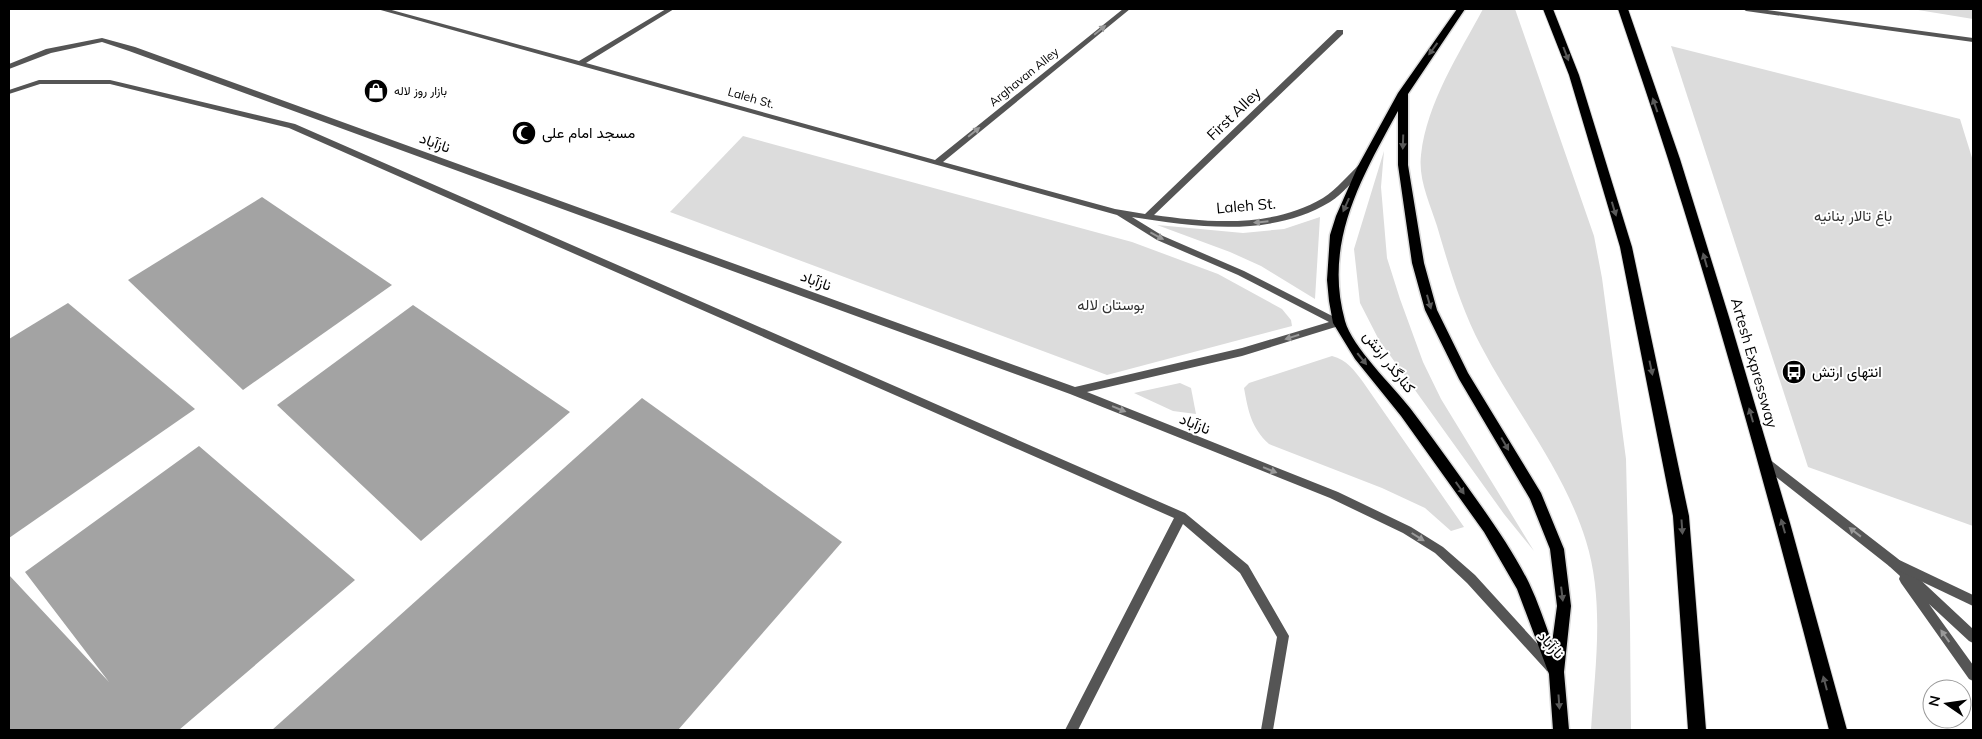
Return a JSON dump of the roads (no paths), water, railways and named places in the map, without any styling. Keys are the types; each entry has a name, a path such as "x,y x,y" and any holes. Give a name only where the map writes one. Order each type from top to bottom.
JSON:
{"highway":[{"path":"1548,9 1574,75 1626,247 1682,516 1697,730"},
{"name":"Artesh Expressway","path":"1623,9 1681,180 1765,462 1838,730"}],"main road":[{"name":"کنارگذر ارتش","path":"1461,9 1403,93 1363,166 1341,216 1336,235 1335,301 1339,323 1359,356 1406,412 1489,528 1523,586 1557,674 1561,730"},
{"path":"1403,93 1402,165 1418,263 1431,310 1463,376 1536,498 1556,548 1564,606 1557,674"}],"street":[{"name":"Laleh St.","path":"381,9 1115,212 1206,224 1240,224 1270,221 1302,212 1328,199 1363,166"},
{"path":"580,64 672,9"},
{"name":"Arghavan Alley","path":"936,162 1127,9"},
{"path":"1746,9 1973,40"},
{"name":"First Alley","path":"1147,216 1340,32"},
{"name":"نازآباد","path":"9,66 48,51 102,40 132,49 1074,391 1334,495 1408,530 1439,550 1471,579 1557,674"},
{"path":"9,92 39,82 110,82 292,126 1181,516 1244,569 1283,636 1267,730"},
{"name":"Laleh St.","path":"1115,212 1160,238 1241,272 1339,323"},
{"path":"1074,391 1242,352 1339,323"},
{"path":"1765,462 1893,562 1973,636"},
{"path":"1071,730 1181,516"},
{"path":"1893,562 1973,601"},
{"path":"1893,562 1973,676"}],"place":[{"name":"بازار روز لاله","path":"376,91"},
{"name":"مسجد امام علی","path":"524,133"},
{"name":"انتهای ارتش","path":"1794,372"}],"park label":[{"name":"باغ تالار بنانیه","path":"1853,216"},
{"name":"بوستان لاله","path":"1111,305"}]}
